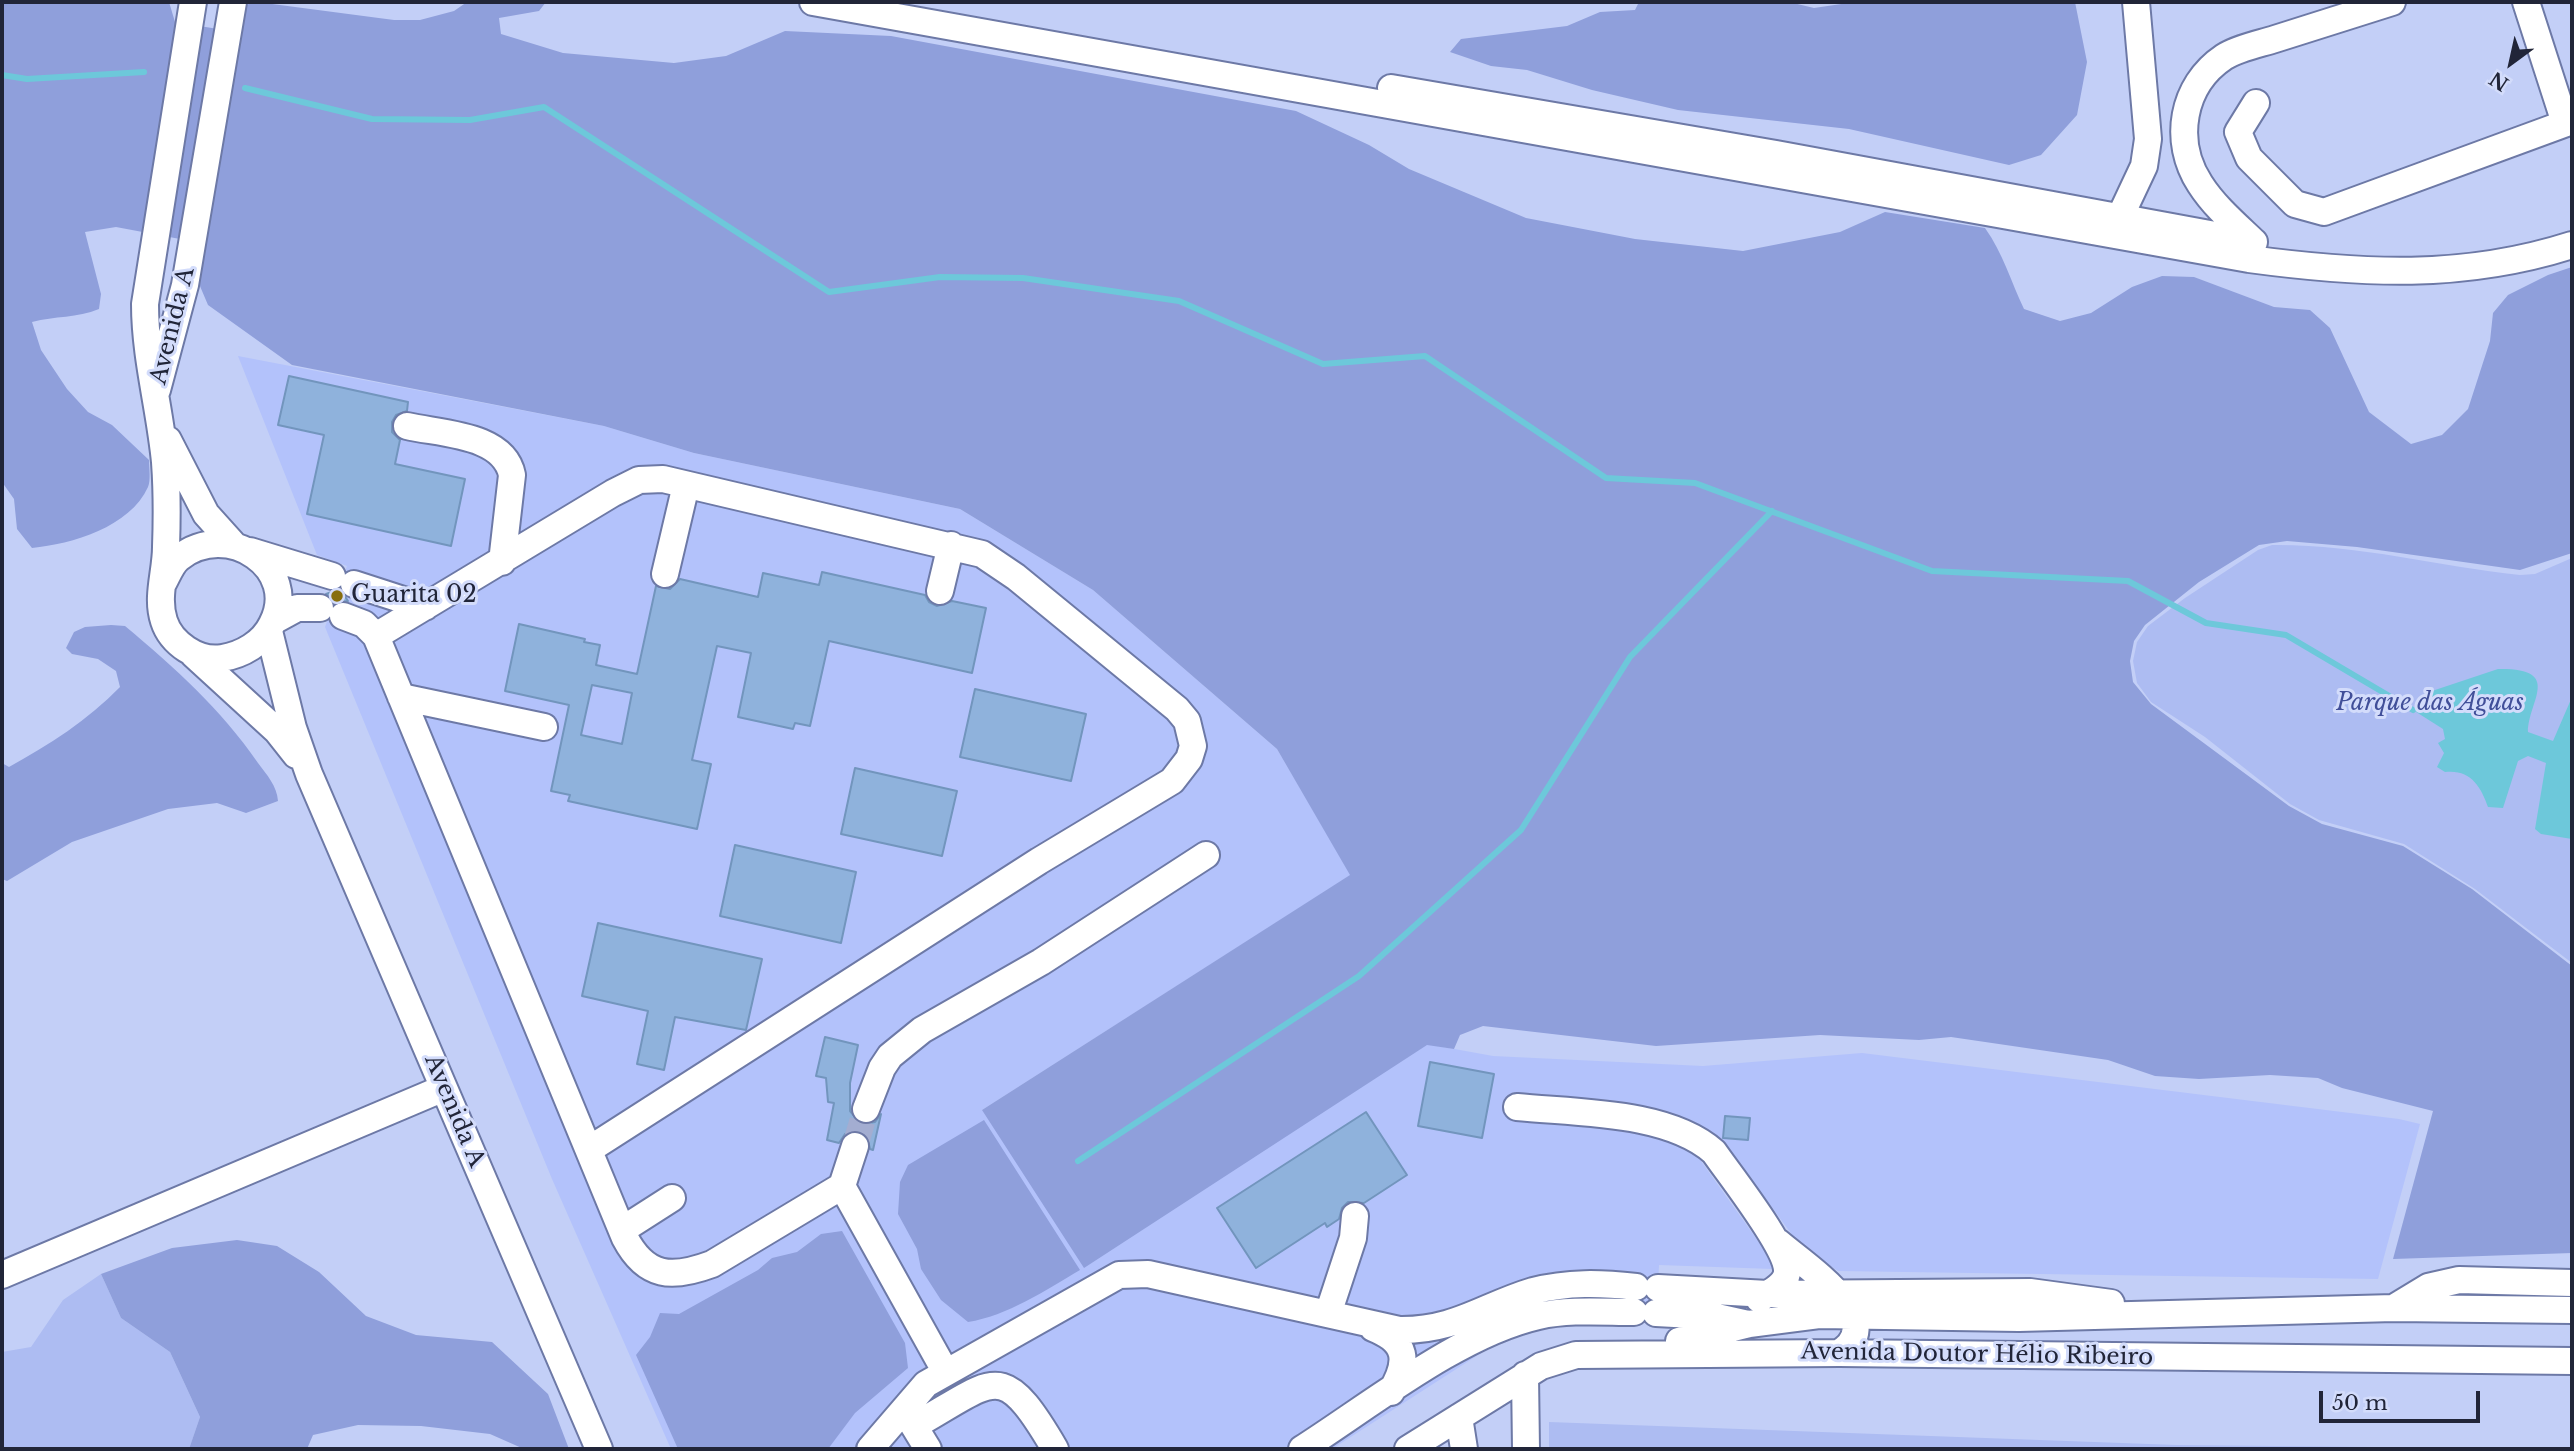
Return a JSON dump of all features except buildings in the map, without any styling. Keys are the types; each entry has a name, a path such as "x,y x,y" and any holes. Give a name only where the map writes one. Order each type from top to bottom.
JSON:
{"street":[{"name":"Avenida A","path":"155,399 145,342 147,278 193,2"},
{"name":"Avenida A","path":"155,399 185,285 231,13 247,2"},
{"path":"813,2 2118,227 2327,253 2391,256 2473,251 2540,237 2572,227"},
{"path":"905,2 2118,227 2261,261 2366,272 2411,273 2484,266 2572,245"},
{"path":"2118,227 2144,166 2148,139 2136,2"},
{"path":"2254,242 2214,202 2191,166 2186,151 2184,120 2187,103 2199,80 2227,55 2392,2"},
{"path":"2256,103 2238,132 2249,158 2295,204 2324,212 2569,122 2526,2"},
{"path":"155,399 171,451 206,514 265,565 274,582 278,601 272,625 293,728 309,774"},
{"path":"155,399 165,463 166,550 160,604 164,623 175,640 278,731 309,774"},
{"path":"407,426 487,444 502,453 509,462 512,475 502,562"},
{"path":"376,636 639,480 663,479 982,554 1000,564 1177,709 1192,733 1189,759 1172,781 1039,861 590,1149"},
{"path":"666,574 686,485"},
{"path":"162,585 177,559 202,544 242,547 425,607"},
{"path":"940,591 951,545"},
{"path":"190,652 215,659 240,656 272,625 297,608 331,612 364,624 376,636 622,1230 632,1251 650,1270 678,1273 712,1264 842,1186 855,1146"},
{"path":"401,697 544,727"},
{"name":"Avenida A","path":"309,774 599,1449"},
{"path":"866,1110 882,1068 890,1056 922,1030 1041,962 1206,855"},
{"path":"2,1275 444,1087"},
{"path":"1517,1107 1651,1123 1701,1141 1714,1152 1775,1240 1837,1293 1853,1314 1858,1327 1856,1334 1850,1345 1839,1353"},
{"path":"842,1186 945,1371"},
{"path":"622,1230 672,1198"},
{"path":"1328,1314 1353,1238 1355,1216"},
{"path":"1619,1352 1697,1338 1742,1322 1783,1282 1787,1274 1775,1240"},
{"path":"908,1417 926,1384 945,1371 1107,1280 1132,1272 1399,1331 1437,1329 1534,1291 1598,1283 1646,1300 1742,1322 1790,1353"},
{"path":"2394,1308 2428,1287 2459,1280 2572,1283"},
{"path":"1302,1449 1475,1340 1518,1322 1554,1313 1646,1300 1768,1294 2030,1292 2196,1314"},
{"name":"Avenida Doutor Hélio Ribeiro","path":"1742,1322 1853,1314 2019,1318 2394,1308 2572,1310"},
{"path":"1356,1320 1388,1335 1399,1347 1403,1368 1391,1392"},
{"name":"Avenida Doutor Hélio Ribeiro","path":"1408,1449 1525,1375 1562,1357 1619,1352 2572,1361"},
{"path":"1525,1375 1526,1449"},
{"path":"870,1449 908,1417 986,1386 1004,1386 1023,1399 1055,1449"},
{"path":"908,1417 928,1449"},
{"path":"1459,1417 1464,1449"}],"shaded area":[{"path":"2,2 169,2 175,22 218,29 241,6 257,2 394,20 420,20 454,11 467,2 546,2 539,11 499,18 501,34 563,53 674,63 726,56 785,31 891,36 1296,111 1369,145 1409,169 1526,218 1635,239 1743,251 1840,232 1885,212 1985,228 2002,257 2024,309 2060,321 2091,313 2132,287 2162,276 2194,277 2274,307 2310,310 2330,328 2369,412 2411,444 2442,435 2468,409 2490,341 2493,313 2508,295 2548,275 2572,267 2572,553 2520,570 2357,547 2287,541 2259,545 2199,582 2145,625 2134,641 2130,661 2133,682 2151,704 2289,806 2322,824 2403,846 2472,889 2572,966 2572,1253 2393,1259 2433,1111 2342,1088 2318,1078 2270,1075 2199,1079 2155,1076 2108,1060 1951,1037 1919,1040 1820,1035 1656,1046 1483,1026 1460,1035 1454,1049 1427,1045 1084,1268 982,1110 1350,875 1277,749 1093,590 960,509 694,453 604,426 292,365 208,305 180,239 116,227 85,232 101,294 99,309 32,322 41,350 67,389 88,412 112,425 149,460 149,484 139,501 114,523 82,537 32,548 17,529 14,499 2,482"},
{"path":"1639,2 1789,2 1814,8 1855,2 2075,2 2087,62 2077,115 2041,155 2009,165 1849,129 1678,110 1592,90 1527,70 1491,66 1450,52 1461,39 1567,26 1600,12 1635,10"},
{"path":"238,356 604,426 694,453 960,509 1093,590 1277,749 1351,875 982,1110 1332,1106 1427,1044 1493,1056 1703,1066 1862,1053 2399,1119 2420,1124 2378,1279 1838,1271 1805,1251 1726,1144 1701,1161 1773,1262 1773,1269 1659,1265 1656,1323 1580,1321 1557,1324 1510,1339 1489,1348 1332,1449 671,1449 552,1179 325,627 347,566 317,555"},
{"path":"125,626 213,707 268,776 276,790 278,801 246,813 217,803 168,809 72,842 7,881 2,879 2,763 9,767 53,741 95,710 120,687 116,671 98,659 72,654 66,648 74,632 85,627"},
{"path":"2498,669 2518,670 2531,674 2536,680 2538,688 2528,732 2553,741 2572,697 2572,839 2541,834 2535,829 2546,763 2528,756 2518,761 2503,808 2488,807 2482,792 2468,776 2445,772 2437,767 2444,753 2438,743 2445,739 2443,729 2413,710 2429,692"},
{"path":"984,1120 1080,1270 1012,1308 968,1322 941,1300 921,1269 917,1249 898,1214 900,1182 908,1165"},
{"path":"842,1231 905,1343 908,1368 855,1413 828,1449 678,1449 636,1355 650,1337 660,1313 679,1314 758,1270 772,1258 797,1252 821,1234"},
{"path":"237,1240 277,1246 319,1272 366,1316 416,1335 492,1342 548,1394 569,1449 524,1449 490,1434 421,1426 358,1425 313,1435 307,1449 189,1449 200,1417 170,1352 121,1318 101,1274 172,1248"}],"green space":[{"name":"Parque das Águas","path":"2272,545 2335,548 2520,575 2535,574 2572,558 2572,963 2475,889 2404,844 2319,820 2290,804 2205,737 2151,702 2137,683 2133,661 2137,642 2148,626 2258,550"},
{"path":"101,1274 121,1318 170,1352 200,1417 189,1449 2,1449 2,1352 31,1347 63,1300"},
{"path":"1549,1422 2176,1445 2572,1449 1549,1449"}],"waterway":[{"path":"2,75 27,79 144,72"},
{"path":"245,88 372,119 470,120 544,107 829,292 940,277 1023,278 1179,301 1323,364 1425,356 1606,478 1695,483 1932,571 2128,581 2206,623 2286,635 2413,710"},
{"path":"1078,1161 1359,976 1521,830 1630,657 1772,511"}],"tunnel":[{"path":"855,1146 866,1109"}],"place":[{"name":"Guarita 02","path":"337,596"}]}
